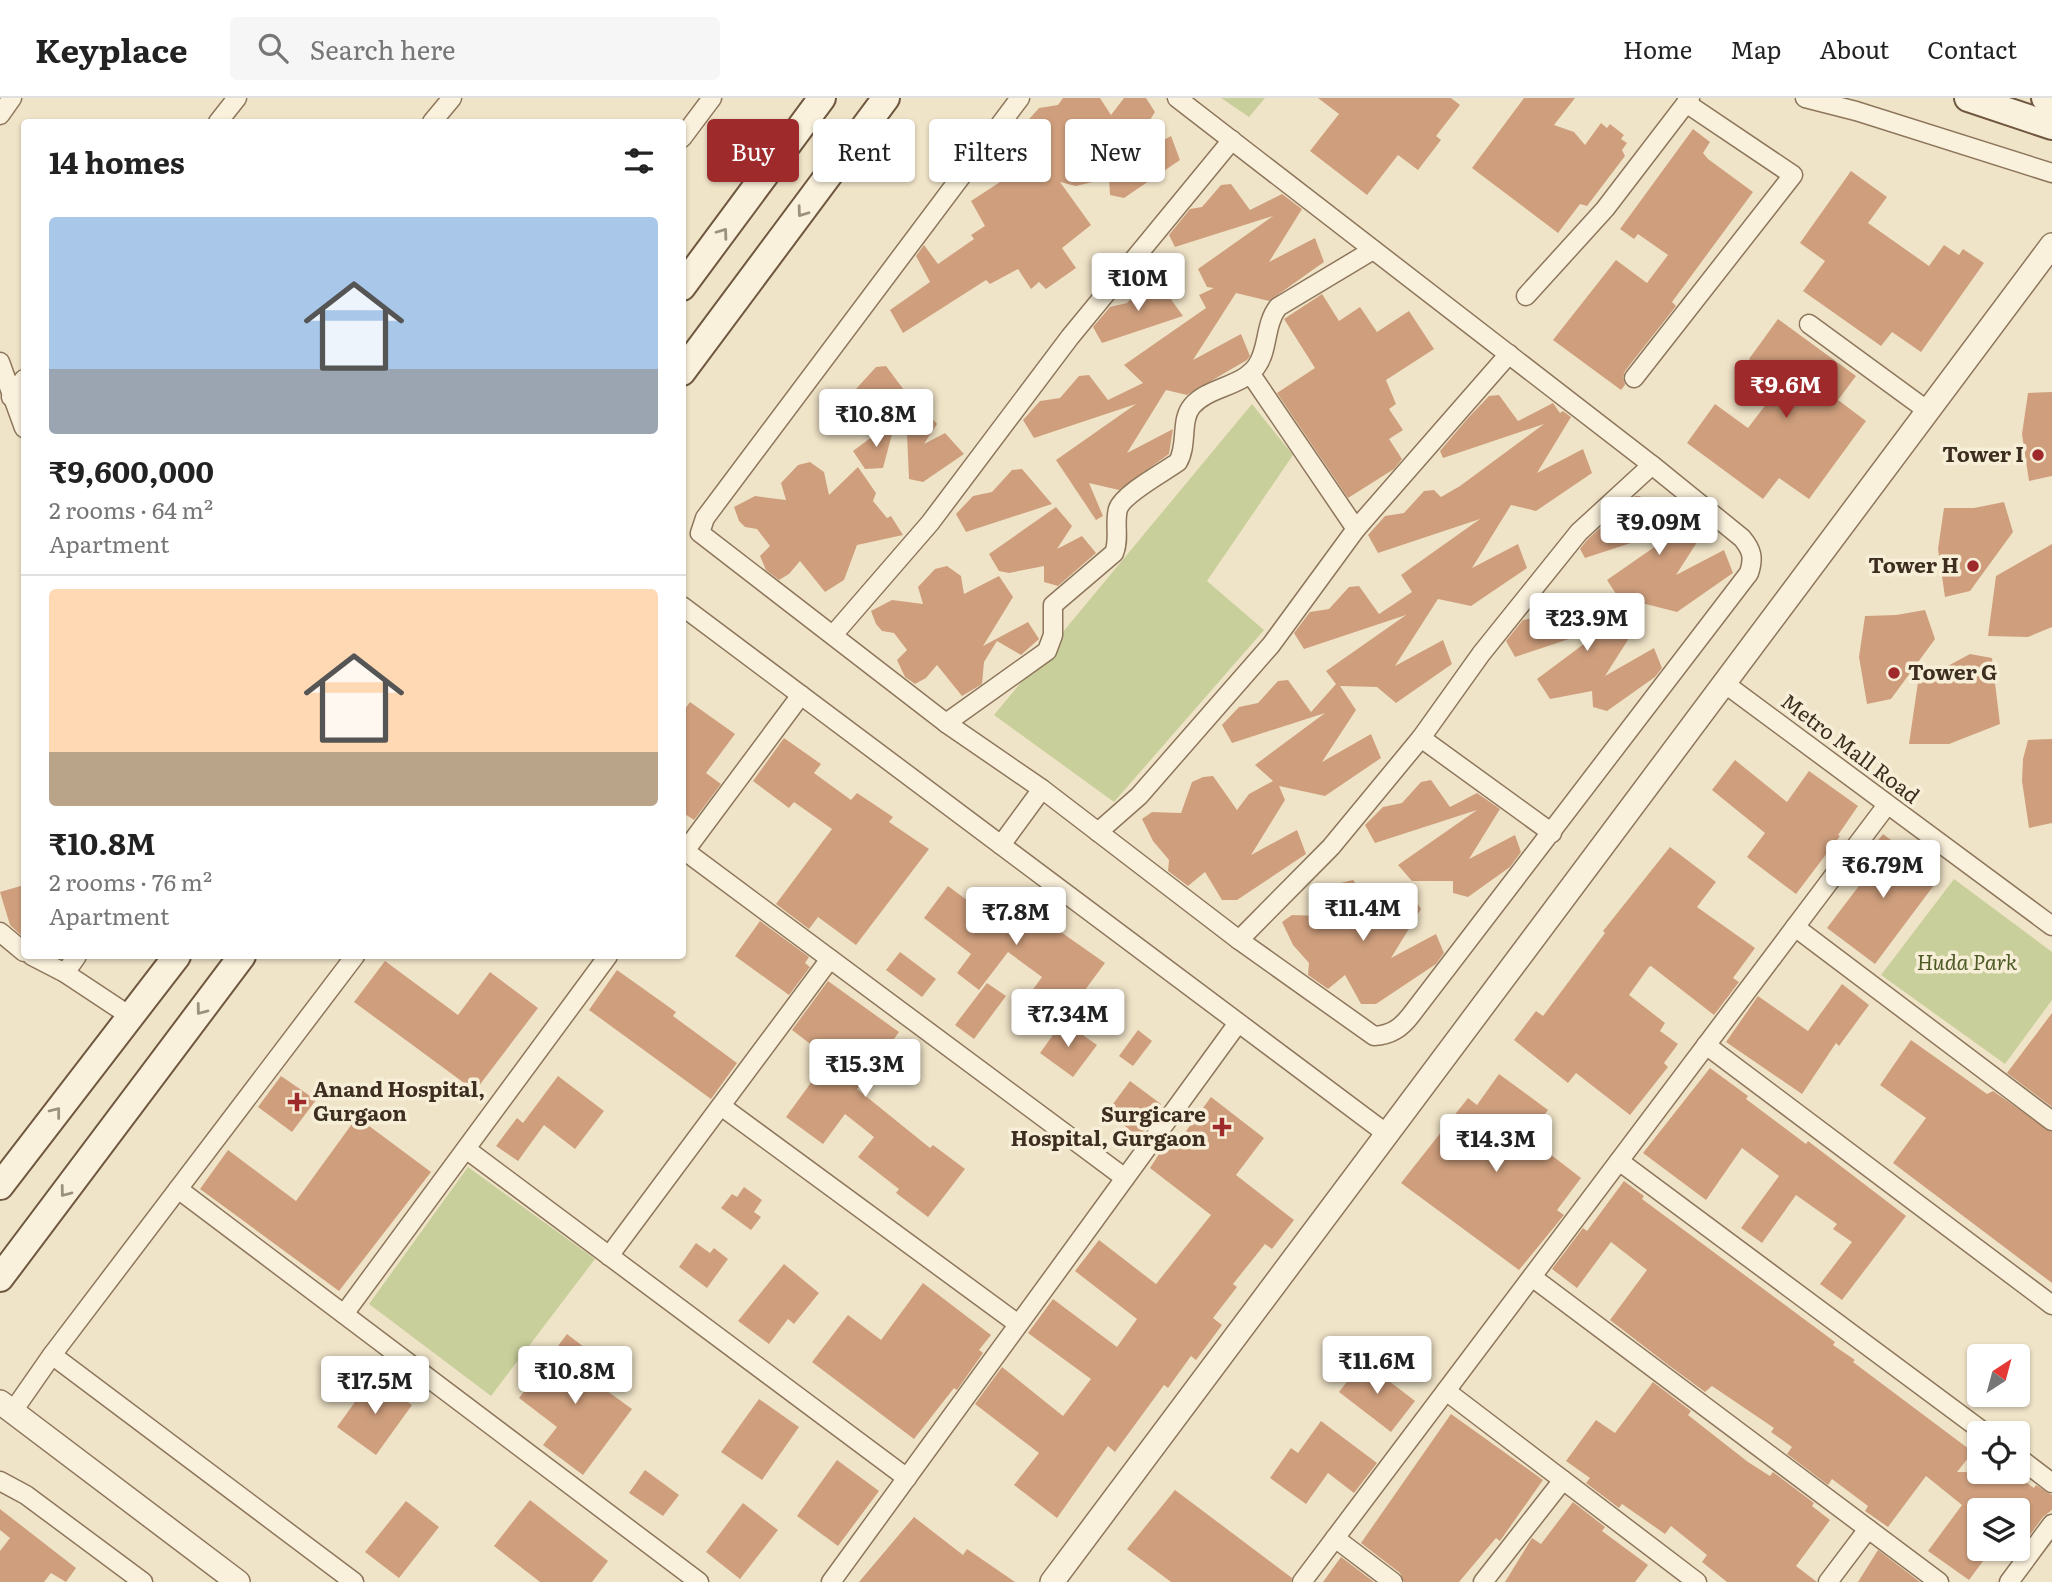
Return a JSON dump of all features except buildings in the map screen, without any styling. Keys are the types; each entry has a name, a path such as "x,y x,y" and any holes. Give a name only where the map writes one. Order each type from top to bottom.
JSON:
{"main road":[{"path":"686,283 822,98"},
{"path":"686,367 886,98"},
{"path":"1968,98 2052,126"},
{"path":"2045,98 2052,100"},
{"path":"0,1186 175,959"},
{"path":"0,1278 240,959"}],"street":[{"path":"0,115 12,98"},
{"path":"220,119 237,98"},
{"path":"434,119 452,98"},
{"path":"686,133 712,98"},
{"path":"1020,98 701,524 701,533 946,723 1042,789 1239,940 1374,1036 1386,1036 1403,1025 1412,1015 1749,573 1753,561 1750,548 1742,538 1652,465 1177,98"},
{"path":"1805,98 1856,111 2052,173"},
{"path":"1526,296 1605,209 1688,100 1793,175 1634,378"},
{"path":"833,635 930,523 1070,337 1232,140"},
{"path":"1052,1582 2052,245"},
{"path":"946,723 1047,652 1053,635 1053,605 1114,553 1118,545 1119,507 1126,498 1178,462 1183,454 1190,408 1200,399 1250,373 1258,366 1272,315 1278,307 1373,250"},
{"path":"1809,324 1928,411"},
{"path":"1098,832 1139,796 1271,645 1356,529 1509,354"},
{"path":"0,362 21,421"},
{"path":"1250,373 1356,529"},
{"path":"11,397 21,383"},
{"path":"1239,940 1331,847 1421,738 1481,654 1558,556 1579,532 1652,465"},
{"path":"686,609 1387,1135"},
{"name":"Metro Mall Road","path":"1724,683 2052,926"},
{"path":"686,850 801,695"},
{"path":"1421,738 1552,833"},
{"path":"1001,845 1042,789"},
{"path":"1302,1582 1887,806"},
{"path":"686,854 1125,1178"},
{"path":"1795,927 2052,1121"},
{"path":"0,932 21,950"},
{"path":"38,959 65,972 130,1016"},
{"path":"65,972 75,959"},
{"path":"238,1582 7,1407 52,1355 353,959"},
{"path":"344,1314 606,959"},
{"path":"609,1256 830,959"},
{"path":"831,1582 1238,1023"},
{"path":"1706,1045 2052,1305"},
{"path":"721,1106 1018,1324"},
{"path":"466,1149 907,1478"},
{"path":"1619,1161 1969,1421"},
{"path":"178,1189 699,1582"},
{"path":"1532,1277 1939,1582"},
{"path":"52,1355 354,1582"},
{"path":"1446,1391 1563,1480 1675,1576 1696,1582"},
{"path":"2030,1466 2052,1483"},
{"path":"1483,1582 1563,1480"},
{"path":"0,1481 26,1495 143,1582"},
{"path":"2012,1581 2052,1524"},
{"path":"1828,1582 1868,1529"},
{"path":"1335,1538 1393,1582"}],"green space":[{"path":"1221,98 1265,98 1249,117"},
{"path":"1252,404 1293,455 1207,581 1264,630 1114,802 994,715"},
{"name":"Huda Park","path":"1954,879 2052,952 2052,1000 2005,1064 1881,975"},
{"path":"468,1167 595,1259 491,1396 369,1304"}],"place":[{"name":"Tower I","path":"2038,455"},
{"name":"Tower H","path":"1973,566"},
{"name":"Tower G","path":"1894,673"},
{"name":"Anand Hospital, Gurgaon","path":"297,1102"},
{"name":"Surgicare Hospital, Gurgaon","path":"1222,1127"}]}
